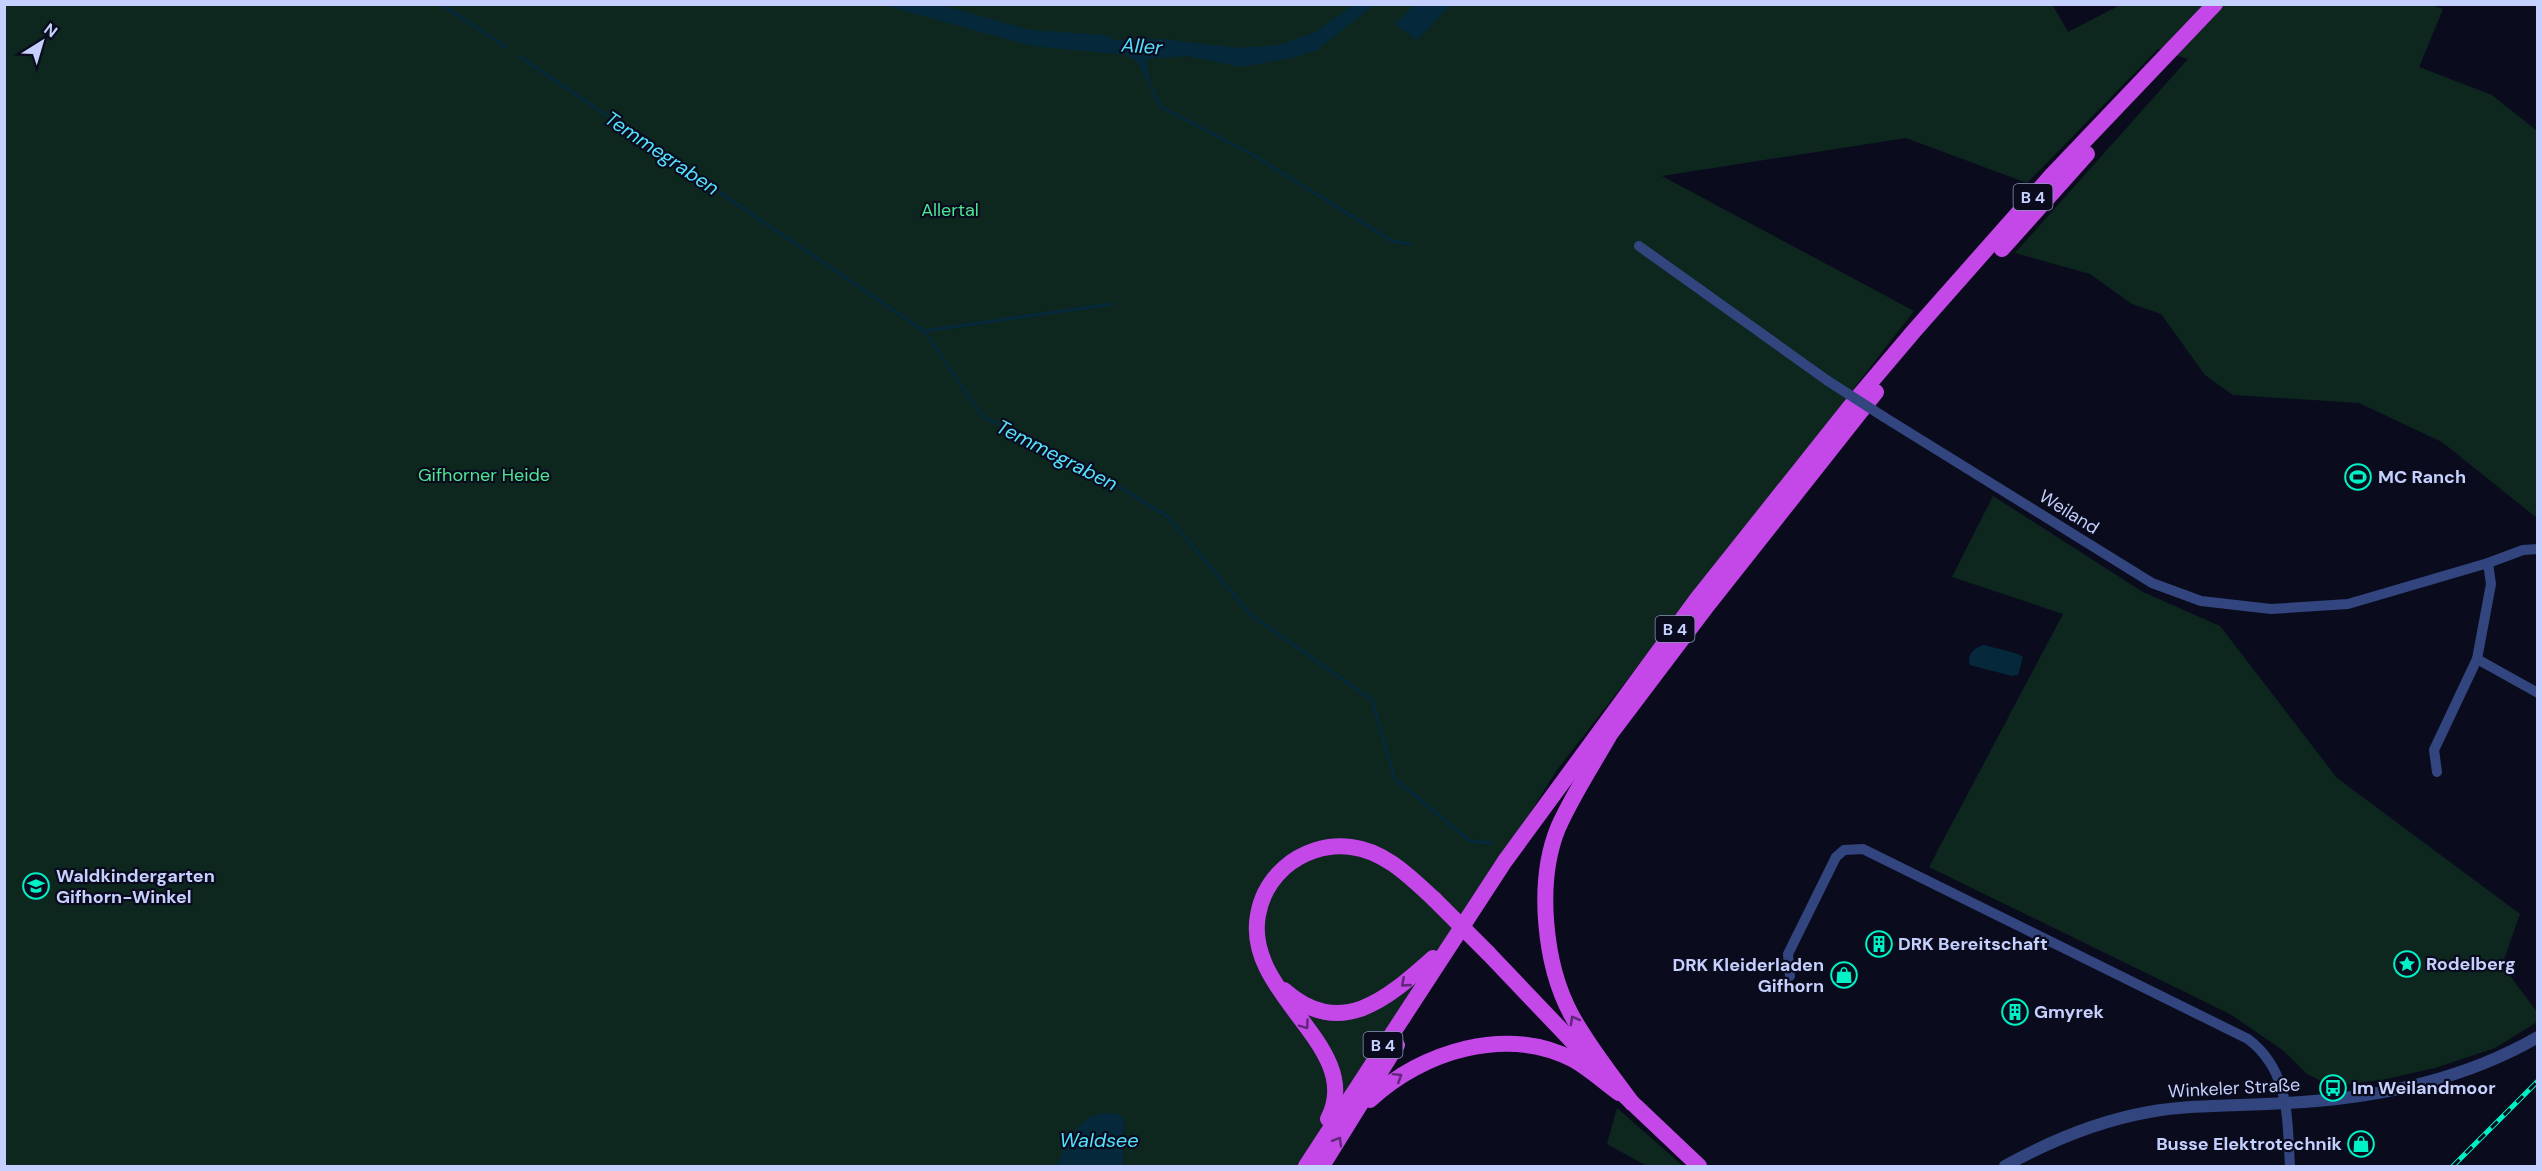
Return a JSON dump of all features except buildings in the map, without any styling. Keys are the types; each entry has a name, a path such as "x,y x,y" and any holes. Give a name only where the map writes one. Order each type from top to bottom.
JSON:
{"highway":[{"name":"B 4","path":"1306,1167 1318,1145 1505,861 1697,599 1853,403 2044,184 2215,4"},
{"name":"B 4","path":"1322,1167 1416,1014 1538,833 1707,606 1922,337 2121,117 2229,4"},
{"path":"1609,736 1558,830 1549,862 1546,897 1547,925 1550,953 1558,983 1570,1013 1632,1103"},
{"path":"1318,1145 1336,1098 1333,1072 1320,1046 1270,977 1261,959 1257,938 1259,907 1268,888 1280,872 1306,853 1338,846 1371,852 1401,870 1434,899 1632,1103 1699,1167"},
{"path":"1270,977 1291,996 1307,1005 1327,1012 1350,1012 1385,999 1449,945"},
{"path":"1354,1115 1386,1085 1416,1065 1457,1050 1481,1045 1505,1044 1552,1052 1575,1060 1632,1103"}],"street":[{"name":"Weiland","path":"1639,246 1828,381 1884,417 2152,583 2201,601 2271,609 2348,604 2488,563 2523,550 2538,549"},
{"path":"2437,772 2434,750 2477,659 2491,584 2488,563"},
{"path":"2477,659 2538,693"},
{"path":"1790,976 1788,954 1836,857 1844,850 1863,849 2248,1039 2264,1052 2276,1069 2285,1103 2290,1167"},
{"name":"Winkeler Straße","path":"2005,1167 2064,1136 2120,1118 2183,1107 2359,1098 2408,1088 2468,1070 2538,1037"}],"green space":[{"path":"2052,4 2068,32 2120,5 2429,4 2443,9 2419,67 2492,95 2537,131 2537,518 2442,442 2359,403 2233,395 2205,375 2161,314 2132,304 2090,274 2015,253 2188,59 2158,49 2027,183 1906,138 1662,176 1914,311 1557,770 1309,1166 1123,1166 1124,1118 1070,1140 1056,1166 5,1166 5,5"},
{"path":"1993,496 2143,592 2220,626 2337,778 2520,914 2502,965 2537,1012 2537,1022 2495,1048 2435,1068 2381,1080 2332,1086 2307,1074 2284,1051 2230,1014 1929,867 2063,614 1952,577"},
{"path":"1617,1108 1683,1166 1647,1166 1607,1144"}],"water":[{"name":"Aller","path":"883,5 941,5 1030,30 1105,35 1115,40 1161,39 1239,48 1278,45 1316,32 1353,5 1374,5 1317,50 1296,57 1241,67 1187,56 1146,59 1152,91 1137,61 1126,55 1032,46"},
{"path":"1414,5 1451,5 1417,40 1395,24"},
{"path":"1984,645 2023,657 2018,675 2012,676 1970,665 1969,658 1972,652"},
{"name":"Waldsee","path":"1102,1113 1118,1114 1124,1118 1123,1166 1056,1166 1079,1126 1085,1120"}],"waterway":[{"name":"Temmegraben","path":"441,4 506,47"},
{"name":"Temmegraben","path":"519,56 924,331 983,417 1075,460 1167,516 1251,615 1372,700 1395,779 1470,841 1492,843"},
{"path":"1152,89 1161,107 1250,153 1392,241 1410,244"},
{"path":"924,331 1112,304"}],"railway":[{"path":"2453,1166 2538,1081"}],"place":[{"name":"MC Ranch","path":"2358,477"},
{"name":"Waldkindergarten Gifhorn-Winkel","path":"36,886"},
{"name":"DRK Bereitschaft","path":"1879,944"},
{"name":"Rodelberg","path":"2407,964"},
{"name":"DRK Kleiderladen Gifhorn","path":"1844,975"},
{"name":"Gmyrek","path":"2015,1012"},
{"name":"Im Weilandmoor","path":"2333,1088"},
{"name":"Busse Elektrotechnik","path":"2361,1144"}],"park label":[{"name":"Allertal","path":"950,210"},
{"name":"Gifhorner Heide","path":"484,475"}]}
